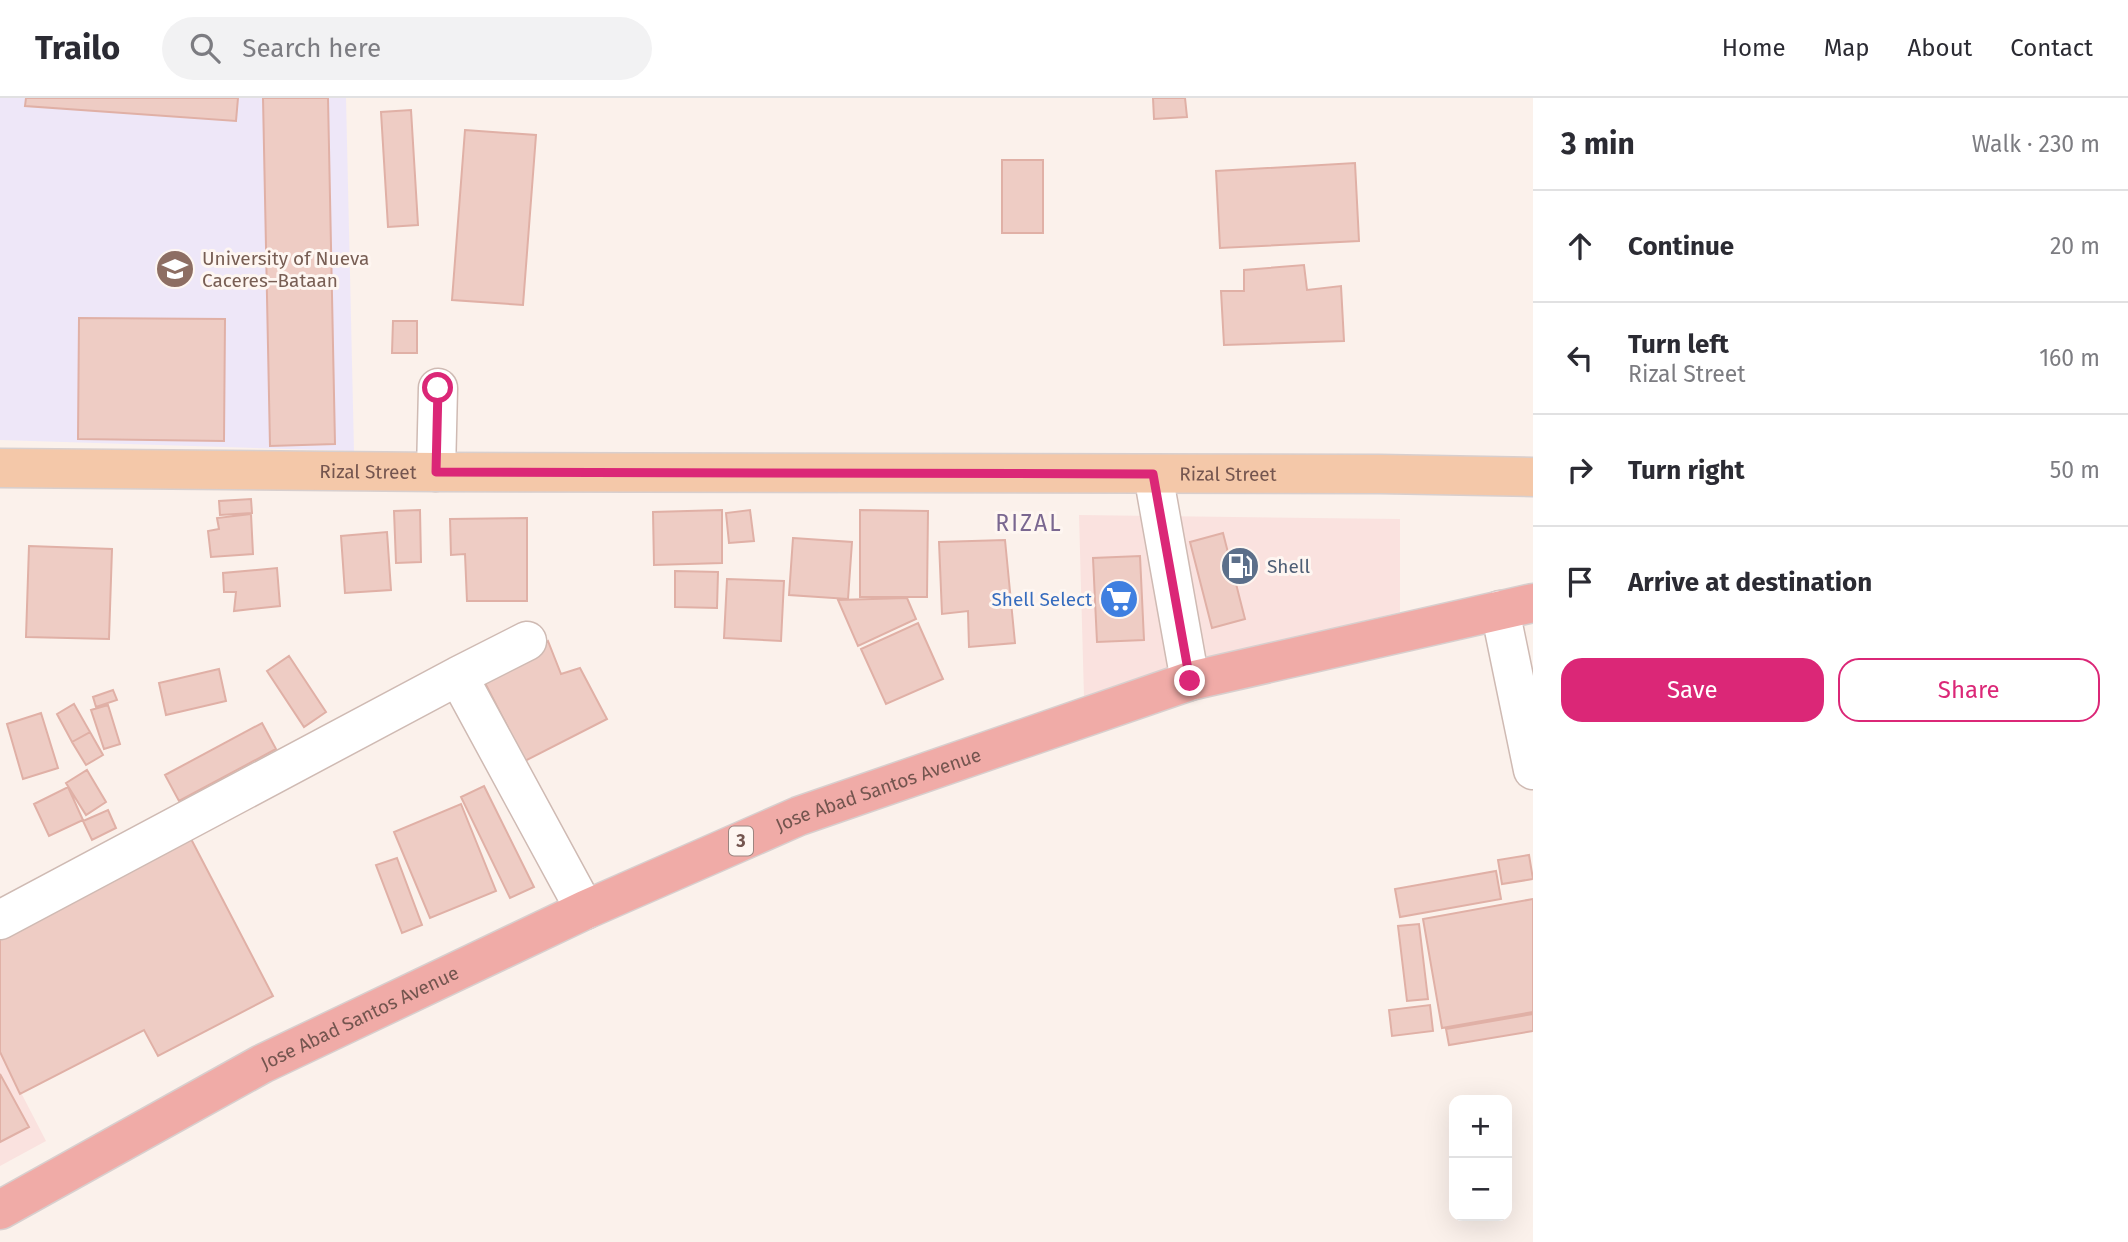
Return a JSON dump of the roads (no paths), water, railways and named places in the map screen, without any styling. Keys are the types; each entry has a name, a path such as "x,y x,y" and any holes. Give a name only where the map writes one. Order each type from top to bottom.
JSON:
{"highway":[{"name":"Jose Abad Santos Avenue","path":"0,1210 262,1064 585,911 799,816 1190,681 1517,606"}],"main road":[{"name":"Rizal Street","path":"0,468 1533,477"}],"street":[{"path":"436,472 438,388"},
{"path":"1153,474 1190,681"},
{"path":"1517,606 1533,771"},
{"path":"0,920 527,640"},
{"path":"458,676 585,911"}],"place":[{"name":"University of Nueva Caceres–Bataan","path":"175,269"},
{"name":"Shell","path":"1240,566"},
{"name":"Shell Select","path":"1119,599"}],"district":[{"name":"RIZAL","path":"1029,523"}]}
